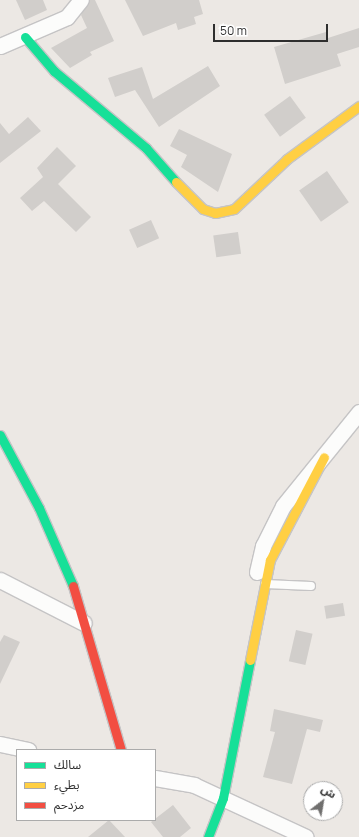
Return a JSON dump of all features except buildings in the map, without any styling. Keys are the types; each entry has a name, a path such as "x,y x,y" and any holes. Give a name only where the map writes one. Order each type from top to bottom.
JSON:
{"street":[{"path":"0,46 25,38 67,17 81,0"},
{"path":"25,38 54,71 146,148 186,195 203,209 216,213 234,209 287,159 344,120 359,106"},
{"path":"208,837 223,798 238,725 236,697 272,526 283,506 359,412"},
{"path":"0,435 58,548 84,623 121,749"},
{"path":"0,580 84,623"},
{"path":"0,744 23,749"},
{"path":"156,778 194,784 306,837"}],"lane":[{"path":"259,583 311,586"}],"traffic: fast":[{"path":"25,37 54,71 146,148 176,182"},
{"path":"0,435 39,508 73,586"},
{"path":"208,837 223,798 250,660"}],"traffic: slow":[{"path":"176,182 203,209 215,213 234,209 287,159 359,106"},
{"path":"250,660 270,560 324,457"}],"traffic: jam":[{"path":"73,586 121,749"}]}
